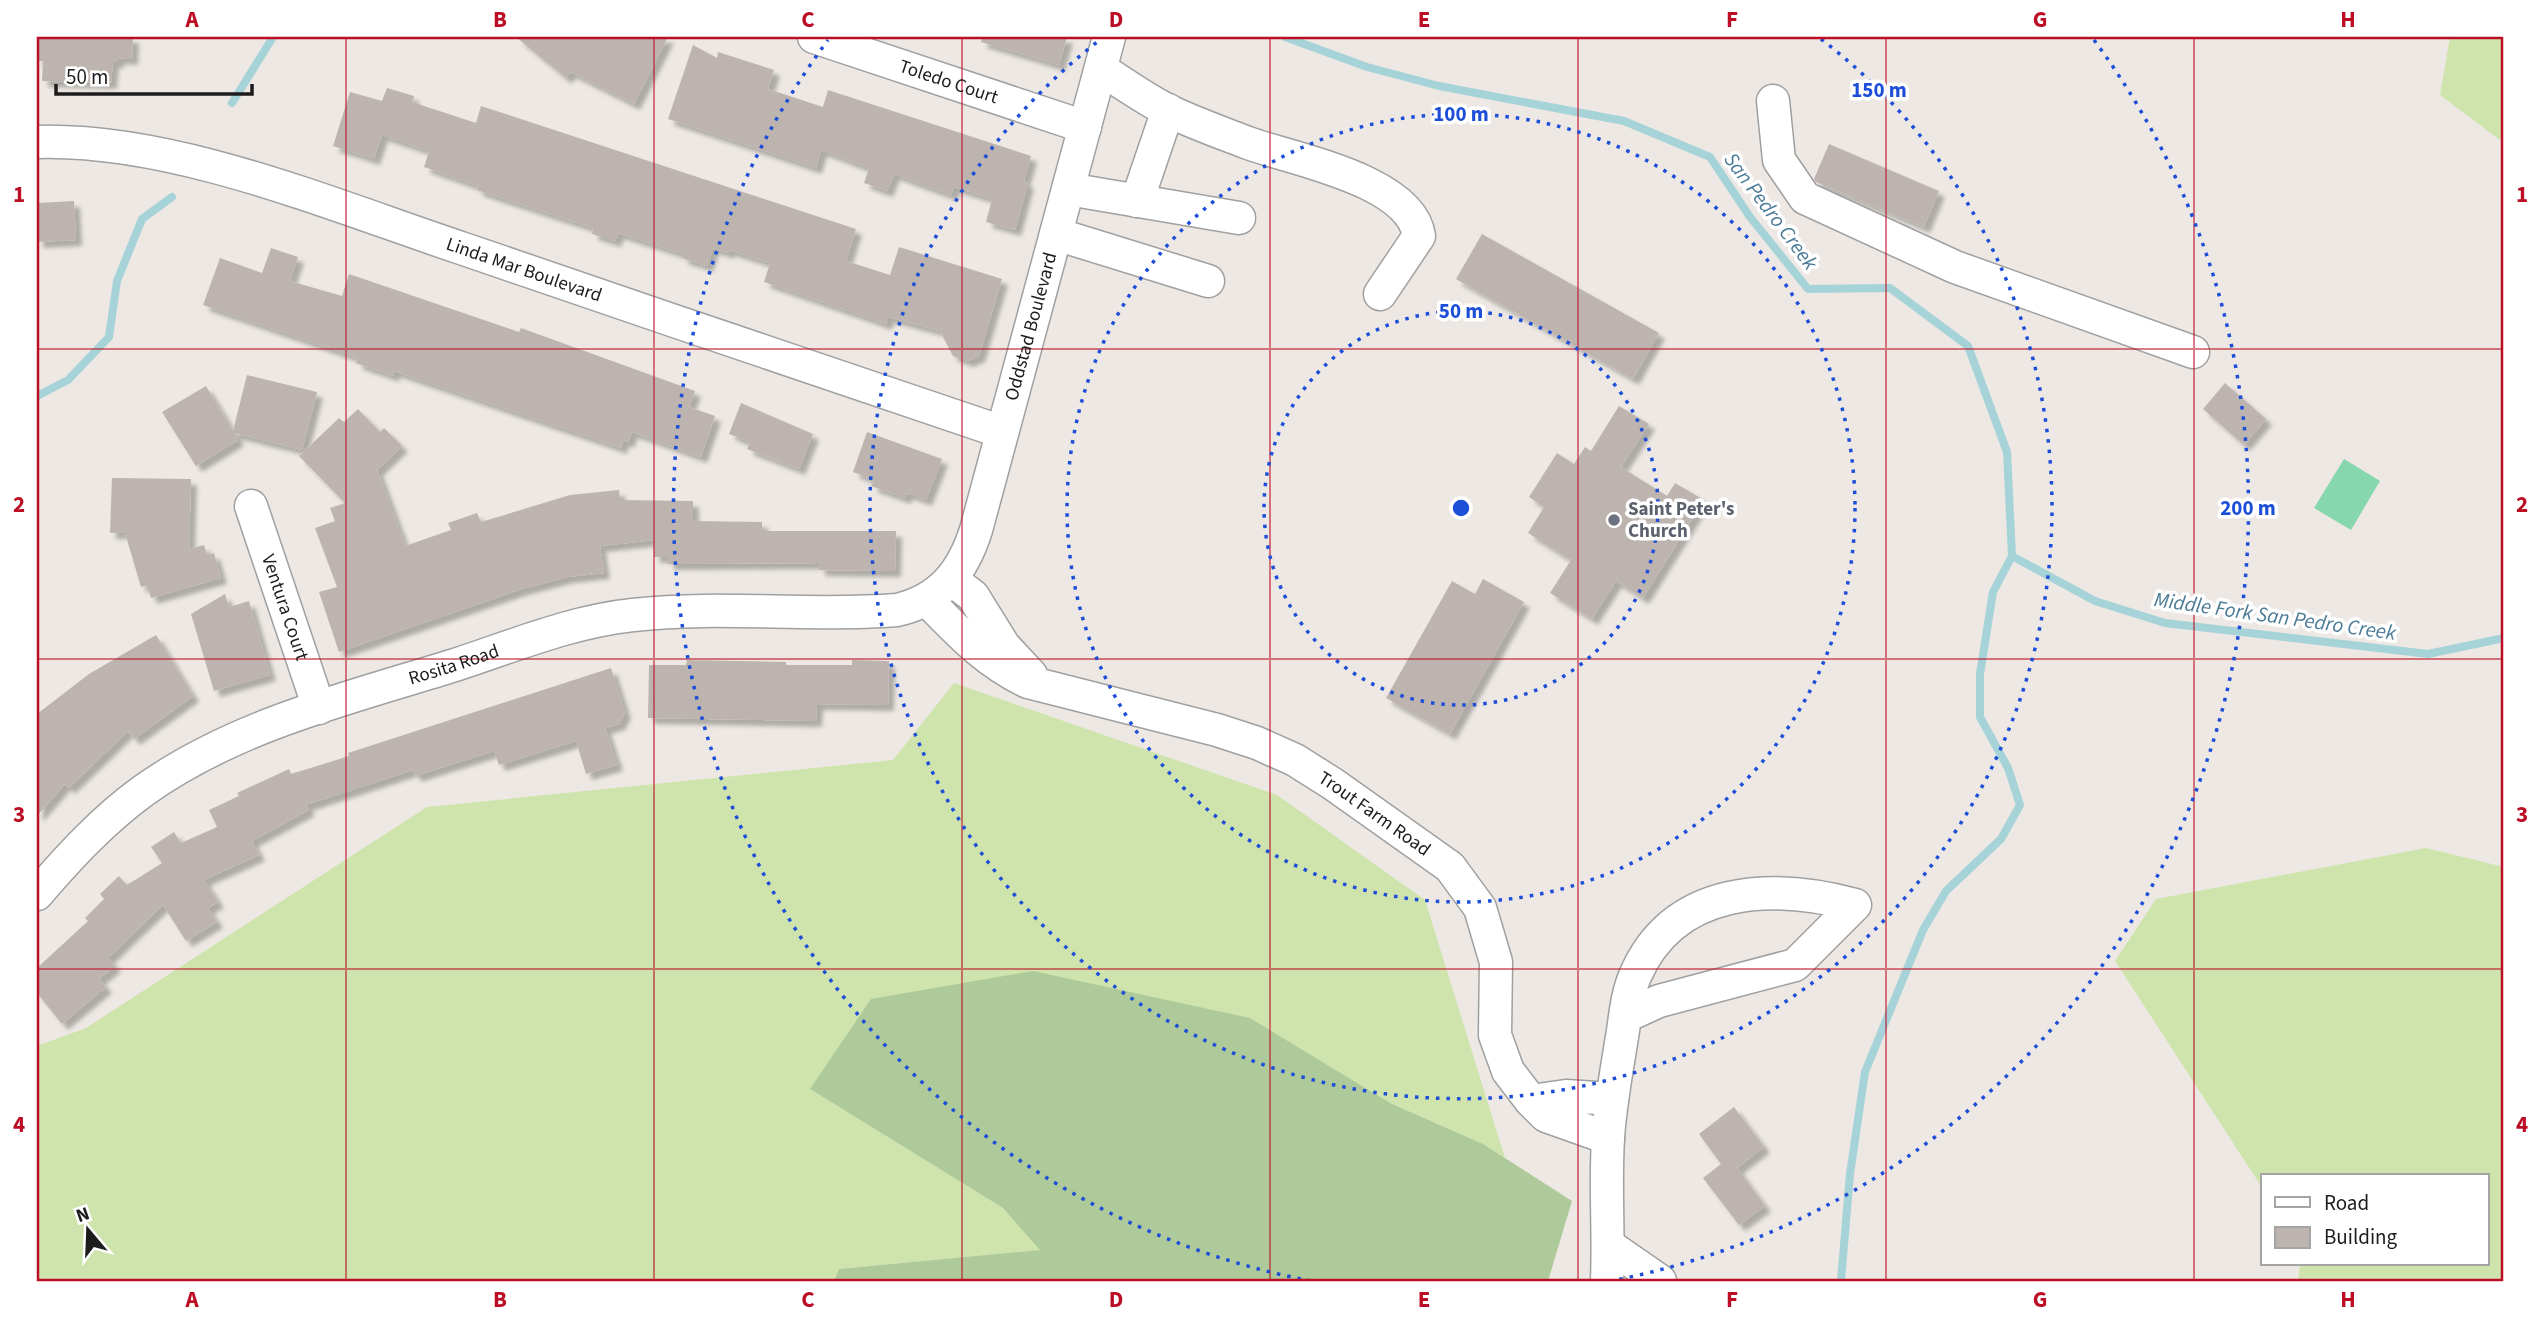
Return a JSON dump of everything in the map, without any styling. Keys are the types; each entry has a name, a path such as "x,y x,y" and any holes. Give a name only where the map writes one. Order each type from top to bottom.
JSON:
{"street":[{"name":"Toledo Court","path":"814,37 1085,127"},
{"name":"Oddstad Boulevard","path":"928,601 952,580 970,548 1109,37"},
{"path":"1101,69 1168,110 1250,144 1315,161 1351,176 1408,212 1417,225 1419,236 1380,294"},
{"path":"1773,101 1779,160 1805,198 1955,267 2193,352"},
{"path":"1137,201 1168,110"},
{"name":"Linda Mar Boulevard","path":"37,142 103,146 166,157 296,192 1002,432"},
{"path":"1068,189 1239,218"},
{"path":"1056,234 1208,281"},
{"name":"Ventura Court","path":"251,506 319,708"},
{"name":"Trout Farm Road","path":"952,580 985,610 1017,663 1034,677 1054,687"},
{"name":"Trout Farm Road","path":"928,601 987,659 1028,682 1217,730 1295,760 1450,867 1480,908 1496,962 1495,1035 1508,1071 1546,1116 1608,1138"},
{"name":"Rosita Road","path":"37,894 103,824 143,791 229,742 319,708 580,625 629,615 676,611 880,611 897,610 928,601"},
{"path":"1607,1281 1608,1138 1612,1099 1626,1016 1634,977 1653,944 1681,919 1719,900 1759,892 1793,892 1855,905 1795,965 1660,1001 1626,1016"},
{"path":"1531,1101 1566,1096 1612,1099"},
{"path":"1608,1245 1660,1281"}],"green space":[{"path":"2450,37 2504,37 2504,143 2440,95"},
{"path":"2344,459 2380,481 2351,530 2314,508"},
{"path":"954,683 1277,795 1425,900 1505,1158 1483,1144 1390,1103 810,1089 1003,1208 1041,1250 839,1269 834,1281 37,1281 37,1046 86,1028 427,807 893,760"},
{"path":"2426,848 2504,867 2504,1281 2298,1281 2300,1266 2488,1266 2488,1174 2261,1174 2261,1186 2115,961 2156,899"},
{"path":"1033,971 1250,1018 1390,1103 1483,1144 1572,1201 1548,1281 834,1281 839,1269 1040,1250 1003,1208 810,1089 871,999"}],"building":[{"path":"37,37 133,37 132,59 118,58 118,62 113,62 111,83 42,81 43,61 37,61"},
{"path":"516,37 668,37 634,104 570,72 566,78"},
{"path":"982,37 1067,37 1059,65 981,42"},
{"path":"693,45 717,58 718,52 774,70 768,89 823,107 828,90 1031,156 1024,181 1028,183 1015,230 986,222 992,199 954,187 951,195 894,174 887,191 864,183 869,168 821,150 816,168 668,119"},
{"path":"387,88 414,96 412,102 476,123 481,106 856,229 846,261 890,275 899,247 1002,279 979,356 968,361 953,356 940,331 888,317 886,324 764,282 770,263 729,250 728,253 713,248 707,266 682,258 683,254 618,233 615,241 592,234 593,228 477,190 478,186 424,167 429,151 382,135 374,159 333,146 350,92 382,101"},
{"path":"1829,144 1939,191 1924,227 1816,182 1814,179"},
{"path":"74,201 76,240 37,242 37,203"},
{"path":"1482,234 1659,333 1633,379 1456,279"},
{"path":"271,248 298,257 290,281 342,296 349,274 519,332 521,328 695,391 689,407 715,416 701,457 632,432 628,442 623,440 621,448 394,371 393,376 356,363 358,358 203,305 220,258 262,273"},
{"path":"247,375 317,392 302,450 234,433 238,440 196,466 162,412 206,386 233,431"},
{"path":"2225,383 2266,419 2244,445 2203,409"},
{"path":"741,403 813,434 799,469 747,449 750,442 729,434"},
{"name":"Saint Peter's Church","path":"1619,406 1649,424 1621,467 1667,496 1675,483 1704,500 1643,598 1616,581 1592,619 1550,593 1571,560 1528,533 1544,507 1529,497 1557,453 1574,464 1585,447 1591,451"},
{"path":"358,409 380,432 384,428 402,446 377,470 405,546 451,530 448,523 477,513 481,522 570,495 619,490 620,500 693,501 693,521 762,522 762,531 896,531 895,571 819,570 819,563 668,564 668,557 654,557 654,540 600,546 604,573 568,577 522,589 339,652 319,592 337,587 315,528 335,521 330,508 345,503 299,456 339,418 344,422"},
{"path":"867,432 942,459 926,500 907,493 905,498 871,486 874,480 853,472"},
{"path":"112,478 191,479 189,549 204,545 207,555 214,553 221,578 151,598 147,585 141,587 125,533 110,533"},
{"path":"1483,579 1524,602 1450,734 1386,698 1452,581 1475,594"},
{"path":"225,594 229,607 249,601 270,675 214,691 191,614"},
{"path":"156,635 193,696 134,739 128,731 69,788 65,784 37,816 37,714 89,674"},
{"path":"687,660 786,662 786,665 852,665 852,660 889,661 888,705 817,704 816,721 648,718 649,665 686,665"},
{"path":"611,668 625,713 619,724 605,728 617,765 586,774 576,741 499,765 494,751 415,776 413,770 306,805 309,810 252,841 259,855 204,880 218,902 208,908 217,922 186,941 163,905 108,958 115,966 99,979 106,987 62,1024 37,993 37,968 88,921 85,918 104,899 100,894 119,876 127,885 162,863 151,847 174,832 181,843 217,827 209,810 239,796 237,793 289,769 291,774 349,756 348,753"},
{"path":"1734,1107 1764,1147 1737,1168 1765,1206 1739,1225 1703,1178 1721,1164 1699,1134"}],"waterway":[{"name":"San Pedro Creek","path":"232,103 273,37"},
{"name":"San Pedro Creek","path":"1285,37 1367,67 1439,86 1624,121 1710,157 1750,217 1808,289 1890,288 1968,346 2007,452 2012,556"},
{"path":"37,396 68,380 109,337 117,281 142,219 172,197"},
{"name":"Middle Fork San Pedro Creek","path":"2012,556 2095,601 2165,623 2428,654 2504,638"},
{"path":"1841,1281 1850,1174 1865,1072 1923,930 1946,891 2001,839 2020,805 2008,768 1980,717 1980,674 1993,592 2012,556"}],"place":[{"name":"Saint Peter's Church","path":"1614,520"}]}
